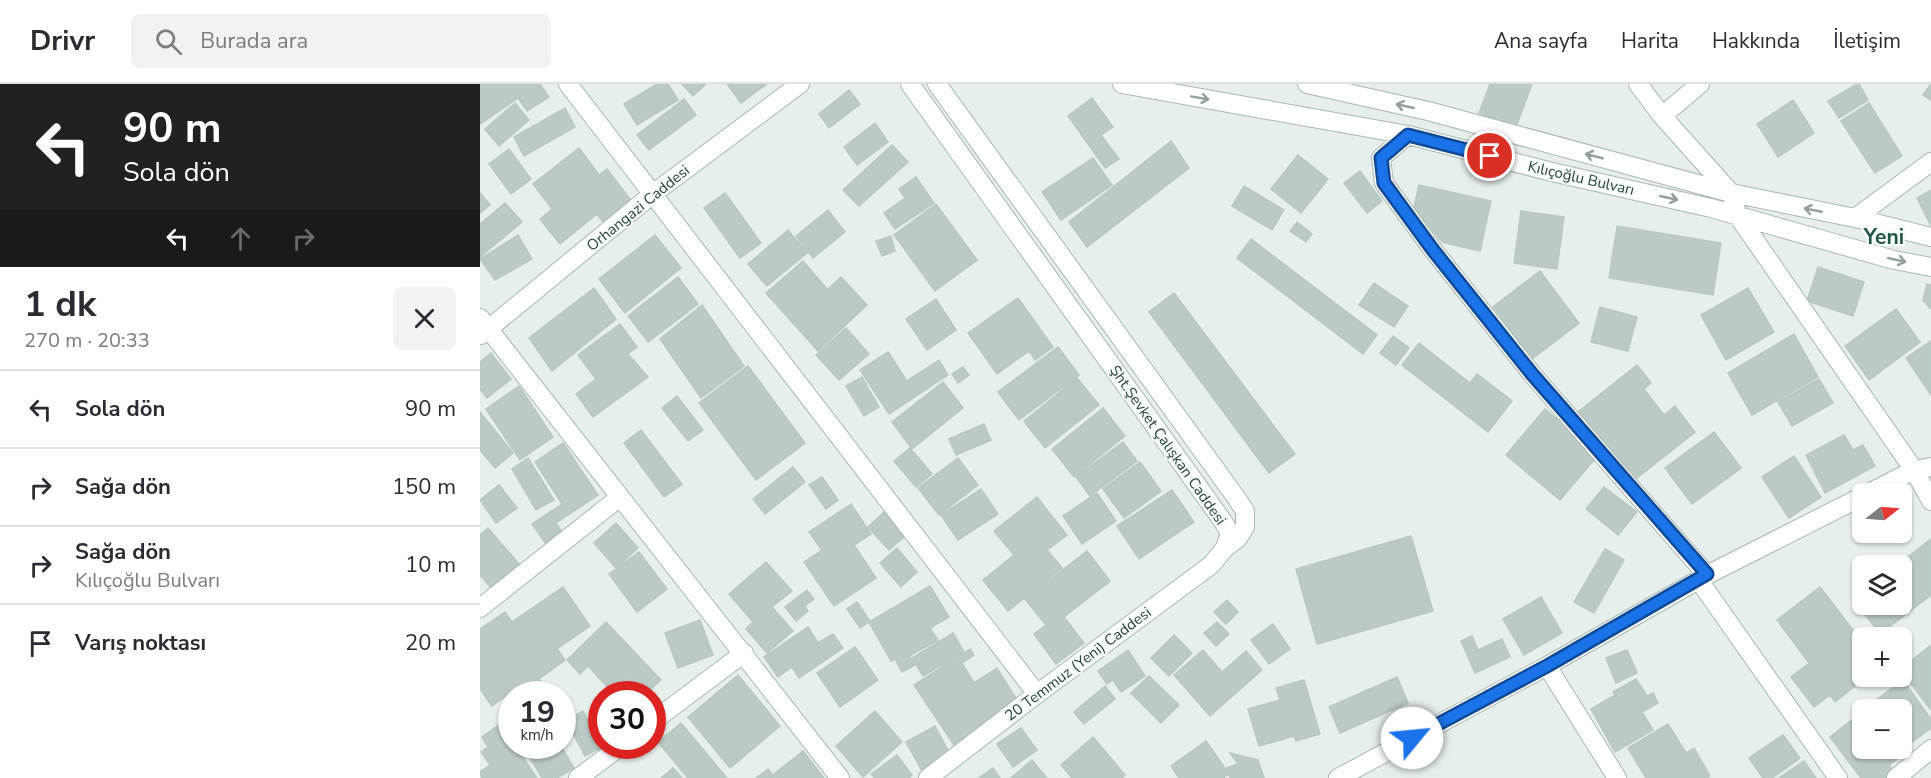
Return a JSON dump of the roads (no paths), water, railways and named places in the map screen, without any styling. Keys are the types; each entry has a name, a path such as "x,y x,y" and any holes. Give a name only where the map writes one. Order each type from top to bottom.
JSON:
{"street":[{"path":"568,84 1037,694"},
{"name":"Orhangazi Caddesi","path":"483,328 654,193 800,84"},
{"name":"Şht.Şevket Çalışkan Caddesi","path":"910,84 1222,520 1230,533 1225,548"},
{"name":"Şht.Şevket Çalışkan Caddesi","path":"937,84 1245,511 1245,527 1238,538 1225,548"},
{"name":"Kılıçoğlu Bulvarı","path":"1122,84 1408,135 1552,172 1711,208 1894,260 1931,267"},
{"name":"Kılıçoğlu Bulvarı","path":"1307,84 1347,88 1731,193 1855,218 1931,237"},
{"path":"1638,84 1662,116 1731,193 1738,216 1922,468 1931,501"},
{"path":"1662,116 1700,84"},
{"path":"1408,135 1381,158 1384,183 1433,250 1532,374 1703,577 1838,778"},
{"path":"1855,218 1931,162"},
{"path":"483,328 744,653 840,778"},
{"path":"1890,483 1922,468"},
{"path":"480,608 620,497"},
{"path":"1338,778 1357,773 1703,577 1852,502"},
{"name":"20 Temmuz (Yeni) Caddesi","path":"928,778 1211,565 1225,548"},
{"path":"666,712 744,653"},
{"path":"1547,666 1617,778"},
{"path":"1896,778 1931,749"},
{"path":"578,778 604,759"}],"district":[{"name":"Yeni","path":"1884,237"}]}
